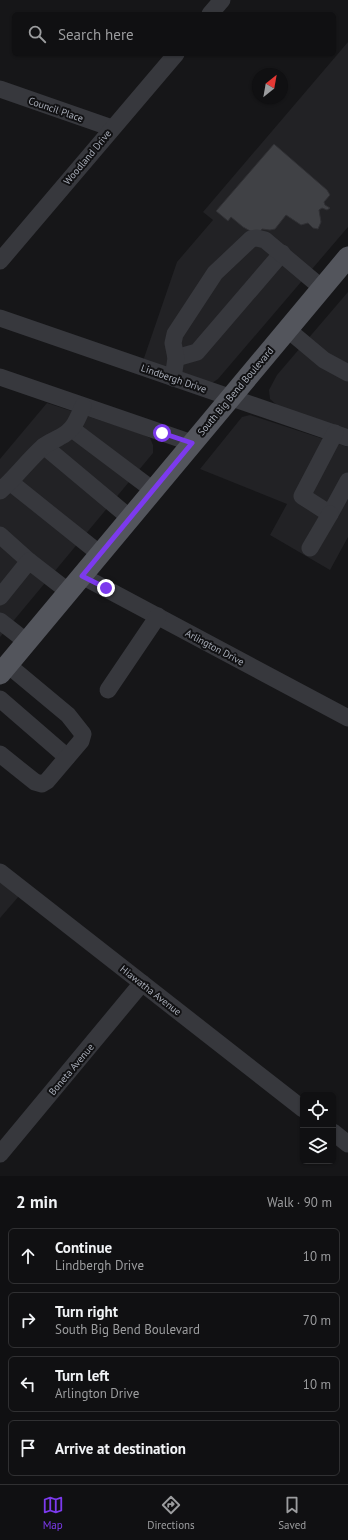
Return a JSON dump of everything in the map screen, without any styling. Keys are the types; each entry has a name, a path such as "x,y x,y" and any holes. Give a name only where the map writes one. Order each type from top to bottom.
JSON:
{"main road":[{"name":"South Big Bend Boulevard","path":"4,669 287,329 346,262"}],"street":[{"path":"212,12 222,0"},
{"name":"Woodland Drive","path":"0,262 174,56"},
{"name":"Council Place","path":"0,89 112,128"},
{"path":"173,378 176,358 173,343 175,334 215,273 251,239 262,239 282,253 322,288"},
{"path":"176,358 197,352 282,253"},
{"name":"Lindbergh Drive","path":"0,318 341,436"},
{"path":"287,329 324,360 348,373"},
{"path":"0,377 192,443"},
{"path":"83,406 76,424 72,429 44,446 5,486 100,554"},
{"path":"72,429 153,490"},
{"path":"330,514 302,496 341,436"},
{"path":"44,446 130,518"},
{"path":"310,548 348,481"},
{"path":"0,535 29,561 69,592"},
{"path":"0,597 29,561"},
{"name":"Arlington Drive","path":"82,576 348,718"},
{"path":"108,690 158,616"},
{"path":"0,621 27,642"},
{"path":"0,754 35,782 42,784 47,781 81,741 83,734 68,715 4,669"},
{"path":"0,699 67,757"},
{"name":"Hiawatha Avenue","path":"0,872 300,1107"},
{"name":"Boneta Avenue","path":"0,1154 142,983"},
{"path":"336,1134 348,1144"}],"shaded area":[{"path":"348,42 348,227 218,379 212,383 143,361 177,262 213,220 203,212"},
{"path":"348,292 348,430 279,407 270,399 269,390 277,375"},
{"path":"47,403 142,434 150,438 153,445 153,453 0,637 0,459"},
{"path":"250,415 348,447 348,537 330,570 270,535 287,504 200,469 242,417"},
{"path":"0,881 19,896 0,918"}],"building":[{"path":"274,144 327,190 330,195 324,202 325,205 330,208 327,210 322,208 319,210 321,222 318,229 313,228 308,223 301,225 286,215 275,229 262,229 259,232 252,232 231,217 228,221 216,211"}],"route":[{"path":"106,588 82,576 192,443 162,433"}]}
